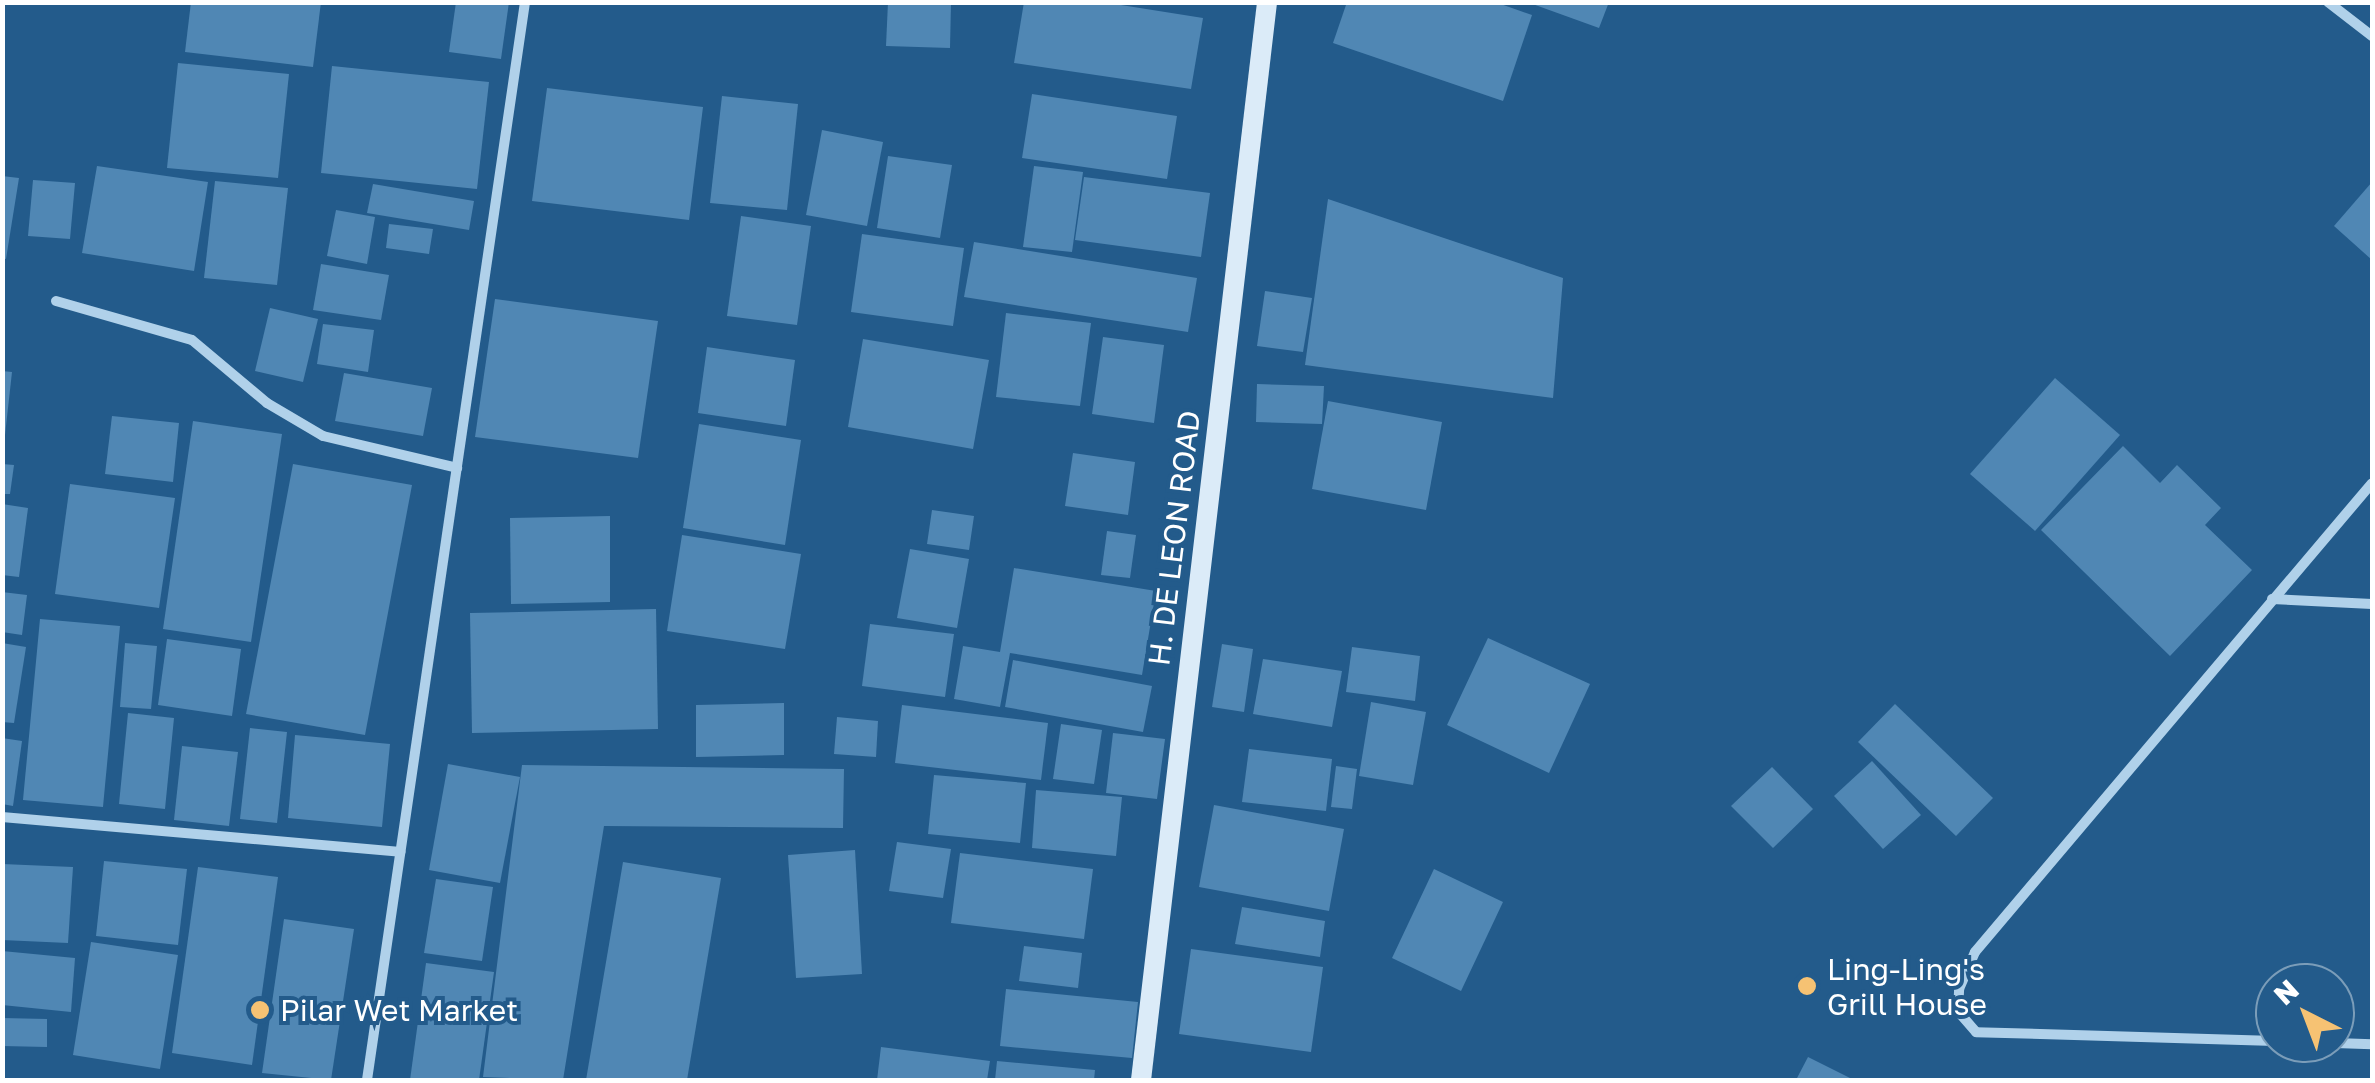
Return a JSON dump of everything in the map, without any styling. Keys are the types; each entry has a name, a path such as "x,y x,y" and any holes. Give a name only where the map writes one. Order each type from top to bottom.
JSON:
{"street":[{"path":"367,1080 525,2"},
{"name":"H. DE LEON ROAD","path":"1142,1080 1267,2"},
{"path":"2328,2 2372,36"},
{"path":"56,301 192,340 266,403 323,436 457,468"},
{"path":"2255,1040 1976,1032 1964,1025 1958,1012 1959,989 1974,952 2372,482"},
{"path":"2272,599 2372,604"},
{"path":"2,818 400,852"}],"building":[{"path":"191,2 321,2 313,67 185,52"},
{"path":"456,2 509,2 501,59 449,52"},
{"path":"888,2 951,2 950,48 886,46"},
{"path":"1024,2 1102,2 1203,18 1191,89 1014,63"},
{"path":"1347,2 1495,2 1532,15 1503,101 1333,43"},
{"path":"1527,2 1609,2 1599,28"},
{"path":"178,63 289,74 278,178 167,168"},
{"path":"332,66 489,82 477,189 321,173"},
{"path":"547,88 703,107 689,220 532,201"},
{"path":"1032,94 1177,116 1167,179 1022,158"},
{"path":"722,96 798,104 787,210 710,203"},
{"path":"822,130 883,142 867,226 806,215"},
{"path":"888,156 952,165 940,238 877,228"},
{"path":"97,166 208,182 194,271 82,253"},
{"path":"1034,166 1083,172 1072,252 1023,247"},
{"path":"2,176 19,178 6,259 2,258"},
{"path":"1084,177 1210,193 1201,257 1075,240"},
{"path":"33,180 75,183 70,239 28,236"},
{"path":"215,181 288,188 277,285 204,278"},
{"path":"2372,182 2372,260 2334,226"},
{"path":"373,184 474,201 469,230 367,213"},
{"path":"1328,199 1563,278 1553,398 1305,365"},
{"path":"336,210 375,217 367,264 327,256"},
{"path":"741,216 811,226 797,325 727,316"},
{"path":"389,224 433,229 429,254 386,248"},
{"path":"862,234 964,248 953,326 851,312"},
{"path":"974,242 1197,278 1188,332 964,297"},
{"path":"321,264 389,275 381,320 313,310"},
{"path":"1265,291 1312,298 1303,352 1257,346"},
{"path":"495,299 658,321 638,458 475,437"},
{"path":"270,308 318,319 303,382 255,371"},
{"path":"1006,313 1091,323 1080,406 996,397"},
{"path":"323,324 374,330 368,372 317,364"},
{"path":"1103,337 1164,345 1154,423 1092,414"},
{"path":"863,339 989,360 973,449 848,427"},
{"path":"707,347 795,360 786,426 698,413"},
{"path":"2,371 12,372 5,435 2,435"},
{"path":"344,373 432,388 423,436 335,421"},
{"path":"2055,378 2120,435 2035,531 1970,474"},
{"path":"1257,384 1324,386 1322,424 1256,422"},
{"path":"1328,401 1442,422 1426,510 1312,489"},
{"path":"112,416 179,423 173,482 105,474"},
{"path":"193,421 282,434 251,642 163,629"},
{"path":"699,424 801,440 785,545 683,528"},
{"path":"2123,446 2160,483 2177,465 2221,508 2205,525 2252,570 2170,656 2041,530"},
{"path":"1073,453 1135,462 1128,515 1065,506"},
{"path":"2,464 14,465 10,494 2,494"},
{"path":"293,464 412,485 365,735 246,714"},
{"path":"70,484 175,498 159,608 55,594"},
{"path":"2,504 28,508 19,577 2,575"},
{"path":"932,510 974,516 969,550 927,544"},
{"path":"610,516 610,602 511,604 510,518"},
{"path":"1107,531 1136,535 1130,578 1101,575"},
{"path":"682,535 801,554 785,649 667,631"},
{"path":"910,549 969,559 957,628 897,618"},
{"path":"1014,568 1156,591 1142,675 1010,653 1000,707 954,699 963,646 1000,652"},
{"path":"2,592 27,595 22,635 2,632"},
{"path":"656,609 658,729 472,733 470,613"},
{"path":"40,619 120,626 103,807 23,800"},
{"path":"870,624 954,634 945,697 862,686"},
{"path":"1488,638 1590,684 1549,773 1447,725"},
{"path":"167,639 241,649 232,716 158,705"},
{"path":"2,643 26,647 14,723 2,722"},
{"path":"125,643 157,646 151,709 120,707"},
{"path":"1222,644 1253,649 1244,712 1212,707"},
{"path":"1352,647 1420,656 1415,701 1346,692"},
{"path":"1263,659 1342,671 1332,727 1253,714"},
{"path":"1013,660 1152,686 1143,732 1005,707"},
{"path":"1371,702 1426,712 1413,785 1359,776"},
{"path":"784,703 784,755 696,757 696,705"},
{"path":"1895,704 1993,798 1956,836 1858,742"},
{"path":"902,705 1048,723 1041,780 895,763"},
{"path":"128,713 174,718 165,809 119,804"},
{"path":"837,717 878,721 876,757 834,754"},
{"path":"1061,724 1102,730 1094,784 1053,779"},
{"path":"250,728 287,732 277,823 240,819"},
{"path":"1113,733 1165,739 1157,799 1106,793"},
{"path":"295,735 390,744 382,827 288,818"},
{"path":"2,738 22,741 13,806 2,804"},
{"path":"182,746 238,752 229,826 174,820"},
{"path":"1249,749 1332,759 1326,811 1242,802"},
{"path":"1872,761 1921,815 1883,849 1834,796"},
{"path":"448,764 520,777 500,883 429,870"},
{"path":"522,765 844,769 843,828 604,826 563,1080 483,1077"},
{"path":"1336,766 1357,769 1352,809 1331,807"},
{"path":"1772,767 1813,809 1773,848 1731,806"},
{"path":"934,775 1026,783 1020,843 928,834"},
{"path":"1036,790 1122,797 1116,856 1032,848"},
{"path":"1214,805 1344,829 1329,911 1199,887"},
{"path":"897,842 951,849 943,898 889,891"},
{"path":"855,850 862,974 796,978 788,855"},
{"path":"960,853 1093,869 1084,939 951,923"},
{"path":"104,861 187,869 178,945 96,936"},
{"path":"623,862 721,878 687,1080 586,1080"},
{"path":"2,864 73,867 68,943 2,940"},
{"path":"198,867 278,877 252,1065 172,1053"},
{"path":"1434,869 1503,902 1461,991 1392,958"},
{"path":"436,879 493,887 482,961 424,953"},
{"path":"1242,907 1325,921 1320,957 1235,944"},
{"path":"284,919 354,929 331,1080 262,1073"},
{"path":"91,942 178,955 160,1069 73,1055"},
{"path":"1024,946 1082,953 1078,988 1019,981"},
{"path":"1191,949 1323,967 1311,1052 1179,1034"},
{"path":"2,951 75,958 71,1012 2,1005"},
{"path":"426,963 494,972 479,1080 410,1080"},
{"path":"1006,989 1138,1002 1132,1058 1000,1046"},
{"path":"2,1018 47,1019 47,1047 2,1046"},
{"path":"881,1047 990,1061 987,1080 877,1080"},
{"path":"1808,1057 1854,1080 1796,1080"},
{"path":"997,1061 1095,1070 1094,1080 995,1080"}],"place":[{"name":"Ling-Ling's Grill House","path":"1807,986"},
{"name":"Pilar Wet Market","path":"260,1010"}]}
